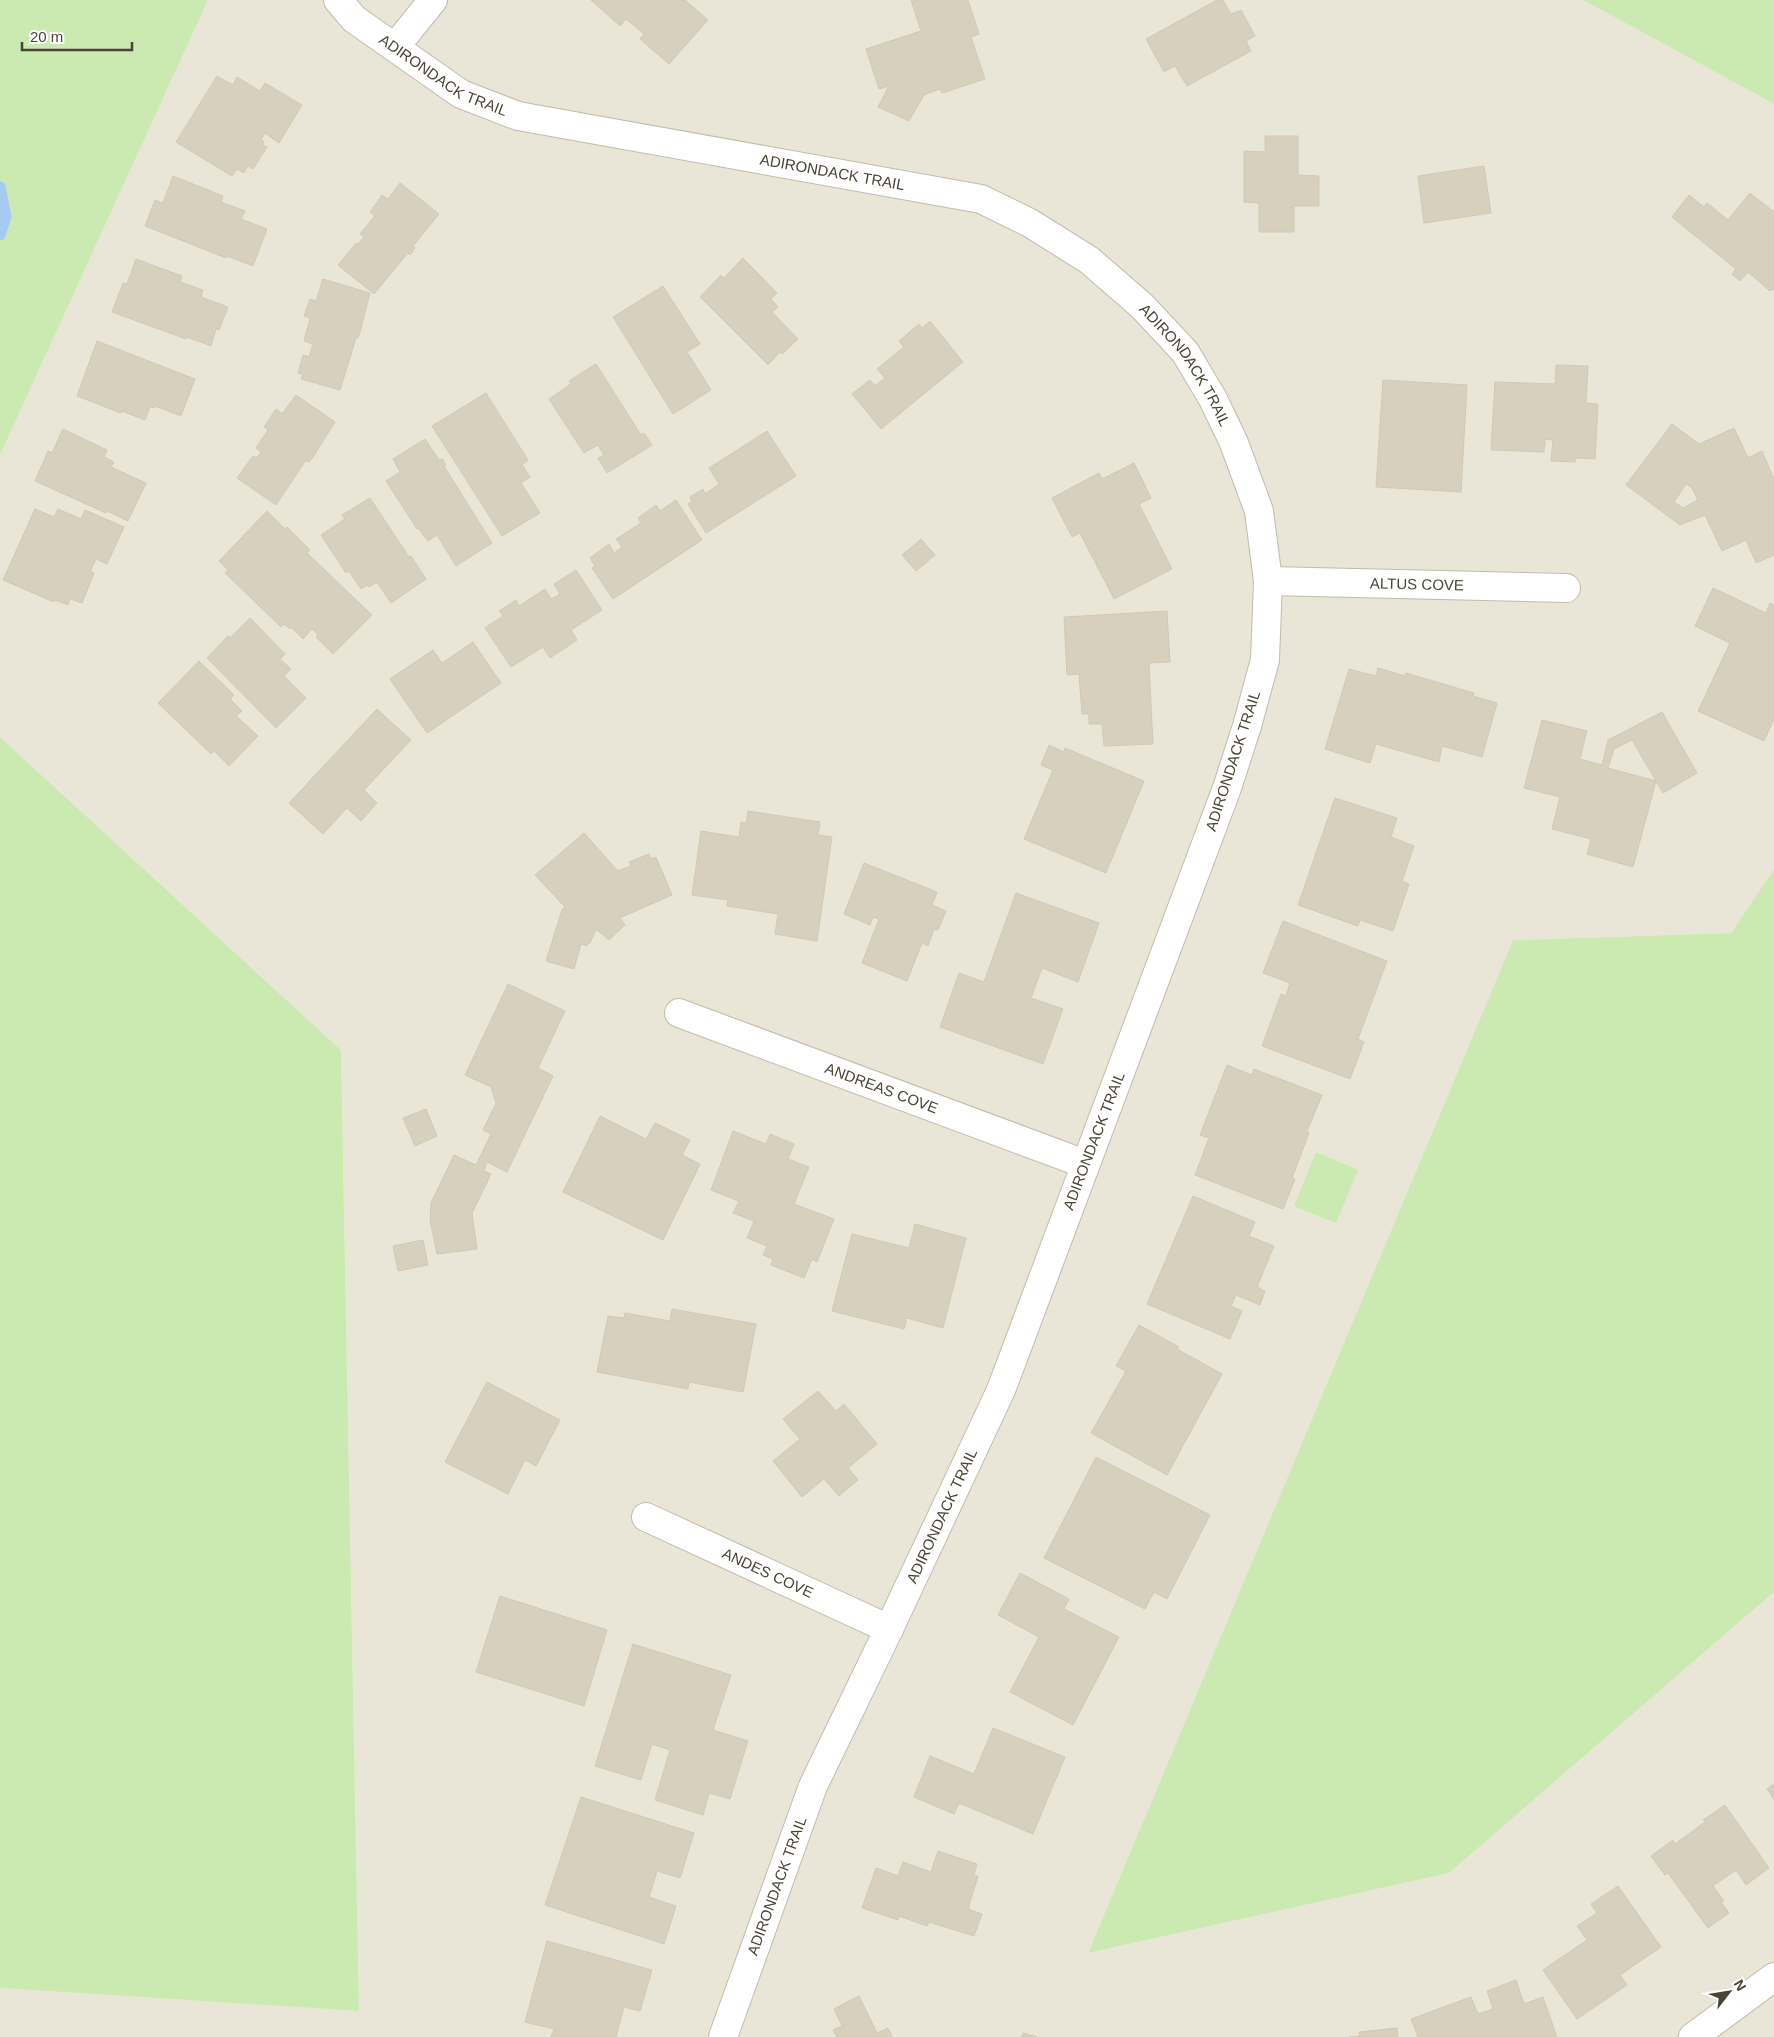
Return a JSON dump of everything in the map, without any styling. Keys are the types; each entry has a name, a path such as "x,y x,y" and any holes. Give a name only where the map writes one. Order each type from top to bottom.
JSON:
{"street":[{"name":"ADIRONDACK TRAIL","path":"338,0 354,19 461,94 518,116 981,199 1030,223 1089,260 1142,306 1185,352 1213,399 1234,443 1259,510 1268,581 1265,660 1247,726 1227,788 1001,1390 890,1629 813,1786 723,2037"},
{"path":"395,47 434,0"},
{"name":"ALTUS COVE","path":"1268,581 1566,588"},
{"name":"ANDREAS COVE","path":"679,1013 1085,1164"},
{"name":"ANDES COVE","path":"646,1517 890,1629"},
{"path":"1694,2037 1774,1977"}],"shaded area":[{"path":"208,0 1583,0 1774,104 1774,869 1731,933 1513,940 1088,1953 1449,1873 1774,1592 1774,2037 0,2037 0,1988 359,2011 341,1050 0,737 0,455"}],"green space":[{"path":"0,0 208,0 0,455"},
{"path":"1583,0 1774,0 1774,104"},
{"path":"0,737 341,1050 359,2011 0,1988"},
{"path":"1774,869 1774,1592 1449,1873 1088,1953 1513,940 1731,933"},
{"path":"1316,1152 1358,1170 1336,1223 1294,1206"}],"building":[{"path":"591,0 685,0 708,20 669,64 640,39 644,34 626,19 620,26"},
{"path":"911,0 968,0 979,34 971,37 985,79 942,93 940,89 924,95 909,121 878,107 889,86 879,89 866,49 921,31"},
{"path":"1217,0 1223,0 1231,14 1241,10 1255,36 1246,41 1251,51 1187,86 1175,66 1164,72 1146,39"},
{"path":"217,76 233,85 237,77 260,91 265,83 302,105 279,143 265,133 261,140 264,142 262,145 267,147 253,169 248,166 244,173 237,169 232,176 176,142"},
{"path":"1265,136 1298,136 1298,175 1319,176 1319,206 1294,206 1294,232 1259,232 1259,203 1244,202 1244,151 1265,152"},
{"path":"1484,166 1491,213 1424,223 1418,176"},
{"path":"173,176 223,196 221,202 245,211 241,219 267,229 253,266 227,256 226,258 145,226 155,200 163,203"},
{"path":"400,183 439,214 413,246 415,248 410,255 408,253 374,294 338,265 356,243 358,244 364,237 360,234 375,216 370,212 382,195 388,199"},
{"path":"1750,193 1774,212 1774,289 1770,291 1748,272 1740,281 1732,274 1736,269 1672,217 1689,195 1704,207 1707,203 1728,220"},
{"path":"743,258 777,293 771,299 778,307 772,312 798,339 782,354 780,352 768,365 700,297 721,275 724,278"},
{"path":"136,259 182,276 180,282 203,290 201,297 228,307 219,330 216,329 211,346 112,312 123,283 127,284"},
{"path":"323,279 370,293 360,332 358,338 356,338 340,390 301,379 303,374 298,373 303,355 309,357 313,344 304,341 310,318 304,316 310,299 316,301"},
{"path":"663,286 700,344 687,352 711,390 673,414 613,317"},
{"path":"930,321 963,362 881,429 852,394 870,380 875,386 885,378 877,369 904,347 899,341 919,324 922,328"},
{"path":"97,341 195,379 181,416 155,406 154,408 150,407 145,420 77,396"},
{"path":"596,364 641,435 644,433 652,445 607,473 598,458 604,455 598,445 584,453 549,399 571,384 569,381"},
{"path":"1556,365 1588,366 1586,403 1598,404 1595,459 1576,458 1575,462 1551,461 1553,440 1545,439 1544,452 1491,450 1495,382 1555,384"},
{"path":"1383,380 1467,385 1461,492 1376,487"},
{"path":"486,393 528,460 522,465 530,477 521,483 540,513 502,536 432,426"},
{"path":"296,395 335,422 313,457 309,462 306,460 276,505 237,478 253,456 257,458 261,452 256,448 268,430 264,427 276,409 282,414"},
{"path":"1672,424 1699,444 1734,428 1748,458 1762,451 1774,479 1774,555 1756,563 1746,540 1722,551 1705,515 1680,525 1626,485","holes":["1686,484 1692,488 1698,500 1683,508 1674,502"]},
{"path":"63,429 107,450 104,457 114,462 111,467 146,483 128,521 35,481 48,451 52,453"},
{"path":"767,431 796,476 706,533 688,504 692,501 690,497 703,489 705,494 719,484 709,468"},
{"path":"425,439 439,460 442,459 446,465 444,466 492,543 456,566 437,535 428,541 417,529 386,481 400,472 393,459"},
{"path":"1134,463 1151,498 1139,504 1172,569 1114,599 1080,533 1072,537 1052,498 1099,473 1102,479"},
{"path":"370,498 426,579 391,603 377,582 361,589 349,571 346,573 321,535 345,519 342,515"},
{"path":"676,500 702,540 613,599 592,568 595,566 590,558 609,544 614,553 622,547 616,539 641,523 638,518 656,505 660,511"},
{"path":"35,509 54,517 58,509 81,519 85,510 124,527 107,564 96,559 91,569 91,572 94,573 82,603 70,599 68,605 55,600 54,602 3,580"},
{"path":"267,511 285,529 287,527 310,550 307,553 372,615 333,654 316,637 318,635 312,629 303,639 291,627 290,629 284,624 281,627 225,573 228,570 219,561"},
{"path":"921,539 935,555 916,571 902,555"},
{"path":"576,570 602,610 571,630 577,640 550,658 543,647 511,667 485,628 503,616 499,611 516,600 519,606 545,589 551,599 560,594 554,584"},
{"path":"1713,588 1766,613 1770,603 1774,605 1774,719 1764,741 1698,711 1730,643 1695,626"},
{"path":"1167,611 1170,662 1149,663 1153,744 1104,746 1102,724 1089,724 1089,714 1082,714 1079,674 1067,675 1064,617"},
{"path":"250,618 285,654 280,659 291,669 284,676 306,698 276,728 207,658 228,636 230,638"},
{"path":"473,642 501,683 427,733 390,679 433,650 442,663"},
{"path":"199,661 234,695 230,699 242,711 236,716 258,736 229,766 214,751 211,754 158,703"},
{"path":"1378,668 1405,676 1406,673 1474,693 1473,696 1497,703 1482,757 1442,746 1439,762 1376,744 1370,763 1325,749 1349,669 1376,676"},
{"path":"377,709 411,740 364,790 377,803 361,821 347,808 323,834 289,803"},
{"path":"1662,712 1697,773 1663,793 1656,781 1633,867 1587,854 1591,839 1552,829 1560,797 1524,788 1542,720 1587,731 1580,759 1602,765 1608,740","holes":["1632,740 1656,781 1608,768 1614,749"]},
{"path":"1049,745 1064,752 1065,748 1144,781 1106,873 1024,839 1053,770 1041,765"},
{"path":"1335,798 1397,818 1391,837 1414,846 1402,881 1409,884 1393,931 1360,920 1358,926 1298,905"},
{"path":"748,811 820,822 818,835 832,837 817,941 775,934 778,914 727,906 728,900 692,895 701,831 739,837 741,822 746,823"},
{"path":"584,833 618,871 631,866 629,862 649,854 651,859 656,857 672,895 622,917 619,916 625,925 609,940 596,929 587,946 581,944 574,969 546,961 562,910 565,907 535,875"},
{"path":"864,863 937,892 932,905 946,911 938,930 934,929 928,946 922,943 907,981 862,963 879,919 873,917 870,925 844,914"},
{"path":"1016,893 1099,923 1078,982 1042,968 1031,998 1063,1009 1043,1064 940,1027 959,973 984,982"},
{"path":"1283,921 1387,961 1358,1039 1364,1042 1350,1079 1262,1046 1281,994 1286,996 1290,983 1263,973"},
{"path":"508,984 565,1011 538,1068 553,1076 507,1172 487,1162 484,1171 491,1174 472,1213 477,1249 437,1254 430,1220 431,1203 454,1155 476,1165 491,1134 483,1130 496,1103 491,1087 465,1075"},
{"path":"1227,1065 1252,1075 1254,1069 1322,1095 1308,1129 1307,1132 1309,1133 1292,1178 1295,1179 1283,1209 1195,1175 1209,1138 1200,1135"},
{"path":"426,1109 437,1136 415,1146 403,1118"},
{"path":"600,1116 646,1139 655,1123 690,1140 682,1155 700,1164 663,1240 563,1192"},
{"path":"733,1131 766,1144 770,1134 794,1144 788,1159 809,1167 794,1204 834,1219 817,1262 812,1259 804,1278 771,1265 773,1259 763,1255 767,1246 747,1238 754,1221 733,1213 739,1201 711,1190"},
{"path":"1193,1196 1255,1222 1249,1236 1274,1246 1257,1287 1265,1291 1260,1305 1236,1295 1231,1306 1242,1311 1230,1339 1147,1304"},
{"path":"915,1224 966,1238 943,1328 907,1318 904,1329 832,1311 852,1234 909,1248"},
{"path":"423,1240 428,1265 398,1271 393,1246"},
{"path":"672,1309 756,1324 743,1392 689,1382 688,1389 597,1372 608,1316 624,1318 625,1313 670,1321"},
{"path":"1139,1325 1222,1374 1167,1475 1091,1433 1126,1371 1116,1366"},
{"path":"487,1382 560,1420 536,1466 525,1460 508,1494 445,1462"},
{"path":"818,1391 836,1411 844,1404 877,1444 848,1468 858,1480 839,1496 824,1479 802,1497 773,1461 800,1439 783,1419"},
{"path":"1096,1457 1210,1515 1167,1599 1154,1592 1145,1609 1044,1558"},
{"path":"1020,1573 1069,1599 1064,1609 1119,1637 1073,1725 1010,1692 1039,1637 998,1615"},
{"path":"500,1596 607,1630 584,1706 476,1672"},
{"path":"633,1644 731,1675 713,1730 748,1741 730,1799 709,1793 703,1815 655,1800 670,1750 652,1744 641,1780 595,1766"},
{"path":"993,1728 1065,1757 1033,1834 959,1803 954,1814 914,1797 930,1756 974,1774"},
{"path":"1774,1784 1774,1800 1767,1789"},
{"path":"581,1797 694,1833 680,1878 657,1871 649,1897 676,1906 664,1944 545,1905"},
{"path":"1725,1805 1769,1868 1746,1885 1736,1870 1713,1886 1724,1901 1721,1902 1729,1913 1708,1928 1668,1873 1665,1875 1651,1856 1673,1840 1675,1844 1705,1822 1703,1820"},
{"path":"938,1851 977,1864 974,1875 978,1876 968,1909 982,1914 974,1936 929,1922 927,1926 899,1916 898,1920 862,1908 876,1868 898,1876 903,1862 931,1872"},
{"path":"1618,1886 1661,1947 1620,1975 1627,1985 1577,2019 1543,1970 1587,1940 1577,1926 1597,1913 1591,1904"},
{"path":"547,1941 652,1970 640,2011 624,2007 616,2037 551,2037 554,2029 525,2022"},
{"path":"1516,1980 1524,2004 1543,1997 1557,2037 1418,2037 1411,2019 1471,1997 1478,2014 1493,2009 1487,1991"},
{"path":"859,1996 877,2033 888,2028 892,2037 837,2037 833,2030 842,2026 834,2009"},
{"path":"1397,2028 1398,2037 1349,2037 1360,2036 1359,2032"},
{"path":"1023,2033 1037,2037 1022,2037"}],"waterway":[{"path":"0,187 6,217 0,235"}]}
